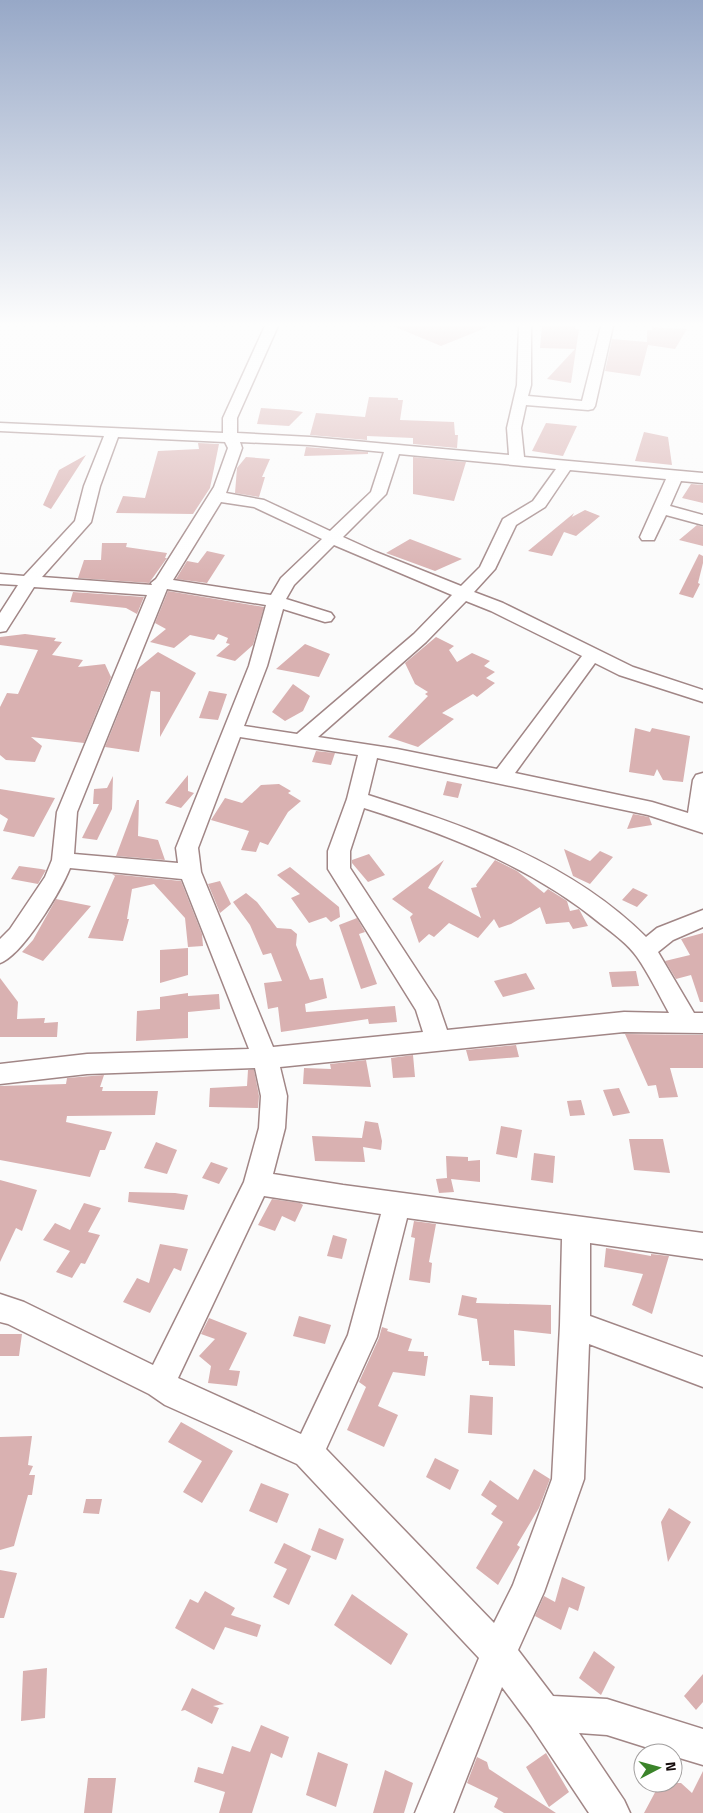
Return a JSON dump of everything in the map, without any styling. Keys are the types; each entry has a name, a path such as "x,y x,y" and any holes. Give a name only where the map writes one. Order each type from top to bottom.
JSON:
{"street":[{"path":"0,954 18,935 55,879 63,860 67,812 158,587 222,487 235,448 230,436 230,418 233,411"},
{"path":"517,460 514,428 518,411"},
{"path":"0,427 310,441 703,478"},
{"path":"0,627 29,581 83,522 92,486 113,432"},
{"path":"160,1384 257,1183 272,1128 274,1096 265,1058 190,872 187,848 258,666 276,601 287,582 378,494 393,449"},
{"path":"303,739 420,638 487,569 509,522 538,504 566,465"},
{"path":"648,537 676,475"},
{"path":"216,496 258,503 370,556 497,608 626,671 703,696"},
{"path":"661,509 703,520"},
{"path":"0,579 158,587 276,601 325,617"},
{"path":"501,778 592,655"},
{"path":"233,730 369,750 652,809 700,824 703,780"},
{"path":"369,750 339,852 339,869 428,1008 438,1042"},
{"path":"356,799 431,822 521,860 592,904 627,932 645,950 695,1023"},
{"path":"63,860 190,872"},
{"path":"645,950 665,934 703,918"},
{"path":"0,1074 87,1064 265,1058 624,1022 695,1023"},
{"path":"257,1183 703,1246"},
{"path":"308,1454 362,1337 397,1204"},
{"path":"434,1813 498,1654 527,1592 568,1479 575,1325 576,1228"},
{"path":"0,1308 14,1312 160,1384 176,1394 308,1454 386,1532 498,1654 544,1713 611,1813"},
{"path":"575,1325 703,1372"},
{"path":"544,1713 607,1717 703,1747"}],"building":[{"path":"260,411 303,412 289,426 257,424"},
{"path":"366,411 401,411 400,420 454,422 455,435 458,435 457,448 413,444 413,438 367,436 367,440 310,435 316,413 365,417"},
{"path":"546,423 577,426 563,456 532,451"},
{"path":"644,432 668,437 672,465 635,461"},
{"path":"198,443 219,444 210,488 193,514 116,513 123,496 145,498 158,451 199,449"},
{"path":"306,447 368,452 368,454 304,456"},
{"path":"86,455 51,509 43,505 59,470"},
{"path":"246,457 270,459 262,477 265,477 259,497 235,493 237,468"},
{"path":"413,457 466,462 454,501 413,494"},
{"path":"691,484 703,485 703,503 682,498"},
{"path":"585,510 600,516 576,536 564,532 552,556 528,551 574,513 572,517"},
{"path":"697,525 703,527 703,546 679,540"},
{"path":"410,539 462,559 435,571 386,553"},
{"path":"102,543 127,543 126,547 167,553 165,558 167,558 149,583 78,578 84,560 101,560"},
{"path":"207,551 225,555 207,583 176,579 187,561 198,563"},
{"path":"699,554 703,556 703,563 698,583 700,584 693,598 679,594"},
{"path":"168,591 264,607 253,645 235,661 216,656 230,644 226,643 228,638 218,634 214,640 190,635 174,648 150,642 166,629 155,623"},
{"path":"73,592 144,597 137,614 126,608 70,602"},
{"path":"25,634 56,638 54,641 62,642 52,655 83,660 78,667 105,664 111,677 84,743 31,737 42,746 35,762 6,760 0,755 0,707 7,693 18,694 38,650 0,645 0,637"},
{"path":"436,637 454,646 449,650 457,662 472,653 490,661 484,666 495,672 486,678 495,683 477,697 473,694 442,713 454,719 418,747 388,737 428,696 425,694 428,692 415,684 405,663"},
{"path":"305,644 330,654 319,677 276,669"},
{"path":"158,652 196,673 160,737 160,692 151,691 139,752 105,747 136,670"},
{"path":"293,684 310,696 303,711 285,721 272,712"},
{"path":"209,691 227,694 218,720 199,718"},
{"path":"635,728 650,732 652,728 690,736 683,782 663,780 657,769 654,776 629,772"},
{"path":"316,751 335,753 331,765 312,762"},
{"path":"188,775 188,791 194,793 181,808 165,803"},
{"path":"113,776 112,809 97,840 82,838 99,804 93,804 94,789 107,788"},
{"path":"447,781 462,784 458,798 443,795"},
{"path":"279,784 291,791 288,793 301,801 288,812 268,845 260,842 256,852 241,850 249,831 211,820 225,798 242,803 261,785"},
{"path":"0,789 55,798 34,837 3,831 8,819 0,814"},
{"path":"137,800 139,800 138,836 158,840 165,860 116,856"},
{"path":"633,814 649,817 652,825 627,829"},
{"path":"564,849 590,861 600,851 613,857 590,884 573,876"},
{"path":"369,854 385,875 368,882 352,863 352,860"},
{"path":"444,860 428,888 481,918 471,888 477,887 476,885 495,860 517,871 544,893 548,889 567,901 570,911 579,909 588,926 573,929 569,922 546,924 540,907 511,924 499,928 494,919 478,938 449,923 434,937 429,934 419,943 410,917 413,914 392,899"},
{"path":"19,866 46,870 38,884 11,879"},
{"path":"290,867 339,907 340,917 331,922 326,917 309,923 291,898 300,894 277,875"},
{"path":"112,874 181,881 202,934 203,946 188,947 185,918 154,884 132,889 127,919 129,919 123,941 88,938 115,876"},
{"path":"220,881 231,904 220,913 208,884"},
{"path":"633,888 648,895 637,907 622,900"},
{"path":"246,893 257,902 277,928 291,929 297,934 296,945 310,980 323,978 327,998 305,1004 306,1012 395,1006 397,1022 369,1024 368,1019 281,1032 278,1007 268,1009 264,983 282,981 271,953 263,955 250,925 233,902"},
{"path":"56,899 91,906 43,961 22,952 33,940"},
{"path":"357,918 365,932 359,934 377,984 361,989 339,925"},
{"path":"703,933 703,1002 700,1002 691,975 676,979 665,961 690,955 681,939"},
{"path":"188,948 188,975 160,983 160,950"},
{"path":"636,971 639,986 612,987 609,972"},
{"path":"526,973 535,989 503,997 494,981"},
{"path":"0,978 18,1002 17,1019 45,1018 44,1023 58,1022 57,1037 0,1037"},
{"path":"188,993 188,996 219,994 220,1009 188,1012 188,1038 136,1041 137,1011 160,1009 160,997"},
{"path":"625,1034 703,1035 703,1068 670,1068 678,1097 659,1098 656,1085 648,1086"},
{"path":"516,1045 519,1057 469,1061 466,1050"},
{"path":"413,1055 415,1077 393,1078 391,1058"},
{"path":"366,1060 371,1087 303,1084 304,1068 331,1069 330,1064"},
{"path":"248,1070 254,1070 259,1096 258,1108 209,1107 210,1088 247,1086"},
{"path":"104,1075 100,1087 103,1087 102,1091 158,1091 155,1115 67,1116 66,1122 112,1132 105,1150 100,1150 90,1177 0,1160 0,1086 66,1084 67,1078"},
{"path":"619,1088 630,1113 613,1116 603,1090"},
{"path":"581,1100 585,1115 570,1116 567,1101"},
{"path":"365,1121 378,1123 382,1141 381,1150 363,1147 365,1162 315,1161 312,1136 362,1138"},
{"path":"501,1126 522,1130 517,1158 496,1154"},
{"path":"629,1139 663,1139 670,1173 634,1170"},
{"path":"156,1142 177,1150 167,1174 144,1168"},
{"path":"534,1153 555,1156 553,1183 531,1180"},
{"path":"446,1156 468,1157 468,1161 480,1160 480,1182 451,1179 454,1192 439,1193 436,1179 447,1178"},
{"path":"211,1162 228,1168 219,1184 202,1178"},
{"path":"0,1180 37,1190 22,1231 16,1228 0,1262"},
{"path":"129,1192 188,1195 184,1210 128,1202"},
{"path":"272,1199 303,1205 295,1222 282,1216 275,1231 258,1225"},
{"path":"84,1203 101,1208 88,1232 100,1235 85,1264 81,1263 72,1278 56,1272 70,1251 43,1240 55,1223 70,1230"},
{"path":"414,1221 436,1224 429,1262 432,1263 430,1283 409,1280 415,1238 411,1237"},
{"path":"333,1235 347,1239 342,1259 327,1256"},
{"path":"160,1244 188,1249 181,1271 174,1268 150,1313 123,1302 137,1278 149,1283"},
{"path":"606,1248 651,1256 651,1254 669,1256 652,1314 632,1305 643,1274 604,1267"},
{"path":"462,1295 477,1298 476,1303 551,1305 551,1334 514,1330 515,1366 489,1365 489,1361 482,1361 477,1319 458,1315"},
{"path":"299,1316 331,1325 325,1344 293,1336"},
{"path":"209,1318 247,1333 229,1370 240,1371 237,1386 208,1383 211,1366 199,1356 215,1339 201,1334"},
{"path":"382,1327 388,1329 387,1331 412,1339 408,1351 424,1352 424,1356 428,1356 425,1376 393,1372 378,1406 398,1415 384,1447 347,1430 366,1387 359,1382"},
{"path":"0,1334 22,1334 19,1356 0,1356"},
{"path":"470,1395 493,1397 492,1435 468,1433"},
{"path":"181,1422 233,1451 202,1503 183,1492 202,1461 168,1442"},
{"path":"32,1436 28,1465 33,1466 29,1475 35,1475 32,1495 28,1495 14,1546 0,1550 0,1437"},
{"path":"435,1458 459,1470 450,1490 426,1477"},
{"path":"534,1469 550,1479 539,1508 517,1545 520,1547 498,1585 476,1568 503,1522 491,1514 497,1506 481,1495 490,1480 518,1500"},
{"path":"261,1483 289,1494 277,1523 249,1511"},
{"path":"86,1499 102,1499 99,1514 83,1513"},
{"path":"669,1508 691,1522 668,1562 661,1522"},
{"path":"319,1528 344,1539 336,1560 311,1550"},
{"path":"284,1543 311,1556 289,1605 273,1597 287,1569 274,1563"},
{"path":"0,1570 17,1573 4,1618 0,1618"},
{"path":"562,1577 585,1587 578,1611 569,1607 561,1630 535,1616 544,1596 555,1602"},
{"path":"205,1591 235,1608 231,1615 261,1625 257,1637 225,1627 214,1650 175,1628 190,1599 198,1603"},
{"path":"352,1594 408,1634 391,1665 334,1625"},
{"path":"594,1651 615,1667 601,1695 579,1678"},
{"path":"47,1668 45,1718 21,1721 23,1671"},
{"path":"703,1674 703,1702 696,1710 684,1696"},
{"path":"192,1688 224,1704 213,1706 219,1708 212,1724 185,1710 181,1711"},
{"path":"261,1725 289,1737 282,1758 271,1753 252,1813 219,1813 225,1792 194,1782 198,1767 223,1774 232,1746 250,1752"},
{"path":"318,1752 348,1764 336,1807 306,1795"},
{"path":"546,1753 569,1792 549,1807 526,1767"},
{"path":"477,1757 487,1762 489,1769 556,1813 504,1813 494,1807 498,1798 467,1783"},
{"path":"385,1770 413,1783 404,1813 373,1813"},
{"path":"703,1771 703,1813 644,1813 655,1793 683,1793 683,1785 692,1793"},
{"path":"88,1778 116,1778 112,1813 84,1813"}]}
